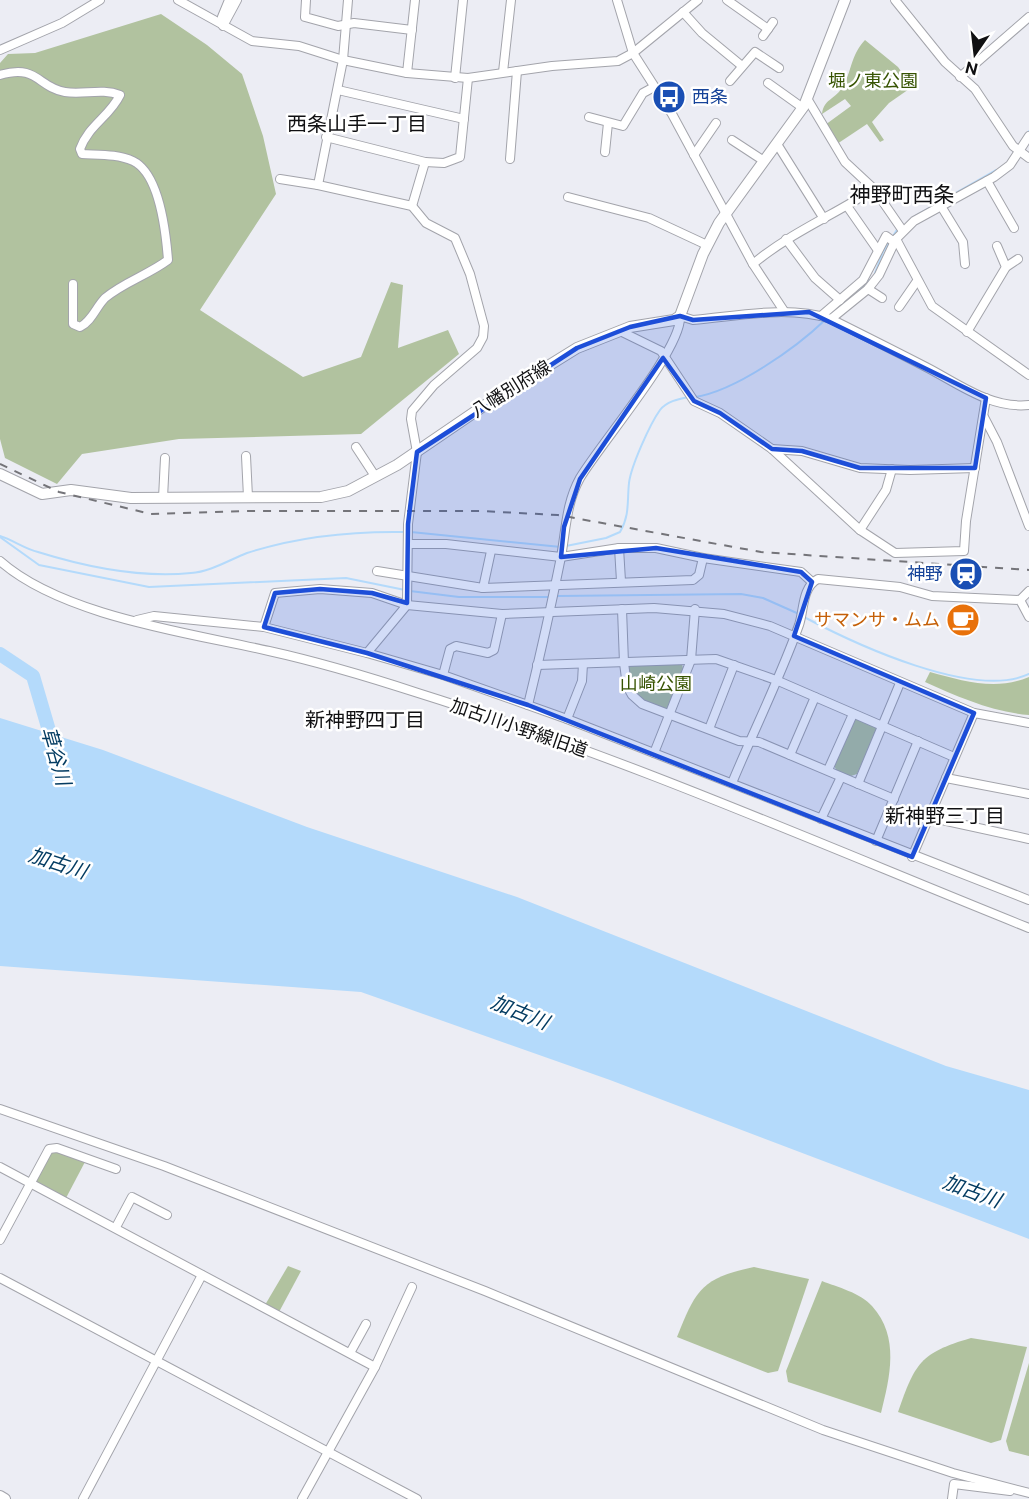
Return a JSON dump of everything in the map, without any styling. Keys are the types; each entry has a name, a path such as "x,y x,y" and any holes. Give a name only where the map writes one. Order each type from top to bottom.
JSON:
{"main road":[{"path":"680,316 707,245 805,104 845,0"},
{"name":"八幡別府線","path":"0,474 42,494 71,490 110,496 163,498 321,496 348,491 417,452 482,406 577,348 620,331 680,316"},
{"path":"0,1497 5,1499"}],"street":[{"path":"0,50 62,23 100,0"},
{"path":"178,0 252,41 299,46 343,60 455,78 618,61 633,53 699,0"},
{"path":"224,24 222,20 229,0"},
{"path":"224,24 237,0"},
{"path":"306,0 304,16 338,26 354,23 412,30"},
{"path":"318,185 343,60 348,0"},
{"path":"407,72 415,0"},
{"path":"455,78 463,0"},
{"path":"503,72 511,0"},
{"path":"616,0 633,53 694,155 753,264 784,311"},
{"path":"727,0 768,29"},
{"path":"896,0 934,49 960,77 975,89 1019,151 1029,158"},
{"path":"683,12 702,33 742,66"},
{"path":"960,77 1029,17"},
{"path":"730,81 755,52 779,68"},
{"path":"510,159 517,71"},
{"path":"0,75 24,72 39,77 54,90 68,93 111,92 120,95 116,105 84,136 80,149 82,154 112,156 139,164 149,175 160,205 168,260 154,271 104,299 86,324 80,327 73,324 73,284"},
{"path":"326,137 425,162 444,163 460,157 468,78"},
{"path":"768,83 805,104 845,162 874,189 900,227"},
{"path":"589,117 608,123 626,125 629,113 643,93 654,87"},
{"path":"338,90 464,119"},
{"path":"605,152 608,123"},
{"path":"694,155 716,123"},
{"path":"831,319 868,290 879,275 900,227 987,181 1010,165 1029,136"},
{"path":"732,140 764,161"},
{"path":"777,144 824,219"},
{"path":"412,206 425,162"},
{"path":"280,179 412,206 426,223 455,238 470,274 484,326 483,337 477,348 434,385 412,411 411,419 417,452 408,524 407,603 367,653"},
{"path":"987,181 1004,219 1014,228"},
{"path":"753,264 786,239 874,189"},
{"path":"568,197 649,218 707,245"},
{"path":"847,206 877,249"},
{"path":"941,206 963,242 965,264"},
{"path":"821,316 863,280 877,249 886,236 895,241 932,306 1029,375"},
{"path":"786,239 815,278 840,300"},
{"path":"997,246 1006,267"},
{"path":"967,332 1006,267 1018,259"},
{"path":"899,307 917,281"},
{"path":"868,290 882,298"},
{"path":"528,705 555,585 569,507 580,478 663,358 681,327 680,316 693,320 784,311 809,312 831,319 986,398 1015,406 1029,405"},
{"path":"620,331 660,351 694,401 720,413 772,449 860,530 896,553 964,551 966,521 986,398"},
{"path":"984,417 997,442 1029,526"},
{"path":"356,447 375,476"},
{"path":"772,449 802,450 851,466 892,469 975,468"},
{"path":"246,456 248,497"},
{"path":"163,498 165,458"},
{"path":"860,530 886,490 892,469"},
{"path":"409,544 446,544 491,551 561,556 619,548 656,548 703,558 801,572 812,582"},
{"path":"619,548 621,581"},
{"path":"483,588 491,551"},
{"path":"377,571 483,588 693,580 699,575 703,558"},
{"name":"加古川小野線旧道","path":"0,561 29,580 58,594 134,621 311,661 461,707 592,753 1029,928"},
{"path":"732,783 799,624 807,589 812,582 818,579 900,587 932,596 1020,600 1029,591"},
{"path":"264,627 275,593 320,589 372,593 407,603 502,614 622,609 695,609 733,616 794,636 974,713 1029,723"},
{"path":"1020,600 1029,618"},
{"path":"622,609 627,687 642,704 739,741 750,739 894,799"},
{"path":"654,753 691,660 695,609"},
{"path":"444,675 450,649 456,646 488,653 494,650 502,614"},
{"path":"134,621 154,616 237,622 367,653 444,675 567,719 732,783 912,857 1029,900"},
{"path":"537,665 716,659 776,680 954,757"},
{"path":"567,719 582,681 583,664"},
{"path":"709,729 734,665"},
{"path":"858,784 900,683"},
{"path":"790,755 814,697"},
{"path":"912,857 974,713"},
{"path":"828,770 853,714"},
{"path":"876,841 918,741"},
{"path":"821,819 841,777"},
{"path":"946,778 1029,794"},
{"path":"928,817 1029,839"},
{"path":"0,1109 164,1166 484,1291 823,1430 953,1473 1027,1492"},
{"path":"0,1240 52,1147 116,1169"},
{"path":"0,1167 375,1367"},
{"path":"116,1227 132,1197 167,1215"},
{"path":"83,1499 202,1275"},
{"path":"0,1278 417,1499"},
{"path":"303,1499 375,1367 412,1287"},
{"path":"350,1353 366,1324"},
{"path":"952,1499 954,1485 1027,1492"}],"highlighted area":[{"path":"809,312 986,398 975,468 860,468 802,451 772,449 720,413 694,401 663,358 580,479 564,527 561,557 656,548 801,572 812,582 794,636 974,713 912,857 528,705 367,653 264,627 275,593 320,589 372,593 407,603 408,524 417,452 577,348 630,327 680,316 693,320"}],"green space":[{"path":"161,14 207,45 242,74 263,136 276,194 200,310 303,377 361,357 391,282 403,285 398,348 448,330 459,354 361,434 179,439 82,454 57,484 5,458 0,439 0,63 8,54 35,53"},
{"name":"堀ノ東公園","path":"865,40 898,67 912,87 889,103 872,122 884,140 880,142 867,124 837,144 825,125 851,106 845,99 822,114 823,109 842,88 856,52"},
{"name":"山崎公園","path":"682,663 683,669 669,707 663,710 642,700 630,685 627,669 631,665"},
{"path":"930,672 967,681 992,684 1029,677 1029,715 989,707 937,688 925,682"},
{"path":"853,718 875,724 877,729 857,774 851,776 837,772 833,763"},
{"path":"51,1150 86,1160 66,1198 35,1182"},
{"path":"288,1266 301,1271 279,1312 265,1305"},
{"path":"754,1267 809,1279 778,1371 768,1373 677,1337 690,1307 703,1288 723,1276"},
{"path":"822,1281 862,1297 881,1318 890,1344 890,1358 881,1413 788,1382 786,1371"},
{"path":"971,1338 1027,1347 1001,1440 991,1443 898,1412 909,1382 922,1362 940,1349"},
{"path":"1029,1363 1029,1456 1009,1451 1006,1441"}],"water":[{"name":"加古川","path":"0,718 103,750 307,827 517,897 946,1066 1029,1090 1029,1239 610,1080 361,992 0,966"}],"waterway":[{"path":"1018,146 1029,131"},
{"path":"915,216 996,170"},
{"path":"875,273 883,252 898,228"},
{"path":"857,293 870,280"},
{"path":"829,316 852,297"},
{"path":"695,397 728,386 764,367 825,320"},
{"path":"566,546 606,538 620,532 627,514 630,476 651,425 666,404 689,397"},
{"path":"0,536 33,551 75,562 133,573 172,574 205,570 266,547 305,539 346,534 406,532"},
{"path":"411,532 561,547"},
{"path":"0,537 39,565 149,587 346,578 405,590"},
{"path":"410,591 459,597 551,597"},
{"path":"557,596 741,594 763,598 799,614"},
{"path":"804,617 883,654 947,675 978,680 1006,680 1029,674"},
{"name":"草谷川","path":"0,654 33,676 55,751"}],"railway":[{"path":"0,464 59,492 151,514 244,511 481,511 558,515 761,552 1029,570"}],"place":[{"name":"西条","path":"669,97"},
{"name":"神野","path":"966,574"},
{"name":"サマンサ・ムム","path":"963,620"}],"district":[{"name":"西条山手一丁目","path":"357,124"},
{"name":"神野町西条","path":"902,195"},
{"name":"新神野四丁目","path":"365,720"},
{"name":"新神野三丁目","path":"945,816"}]}
